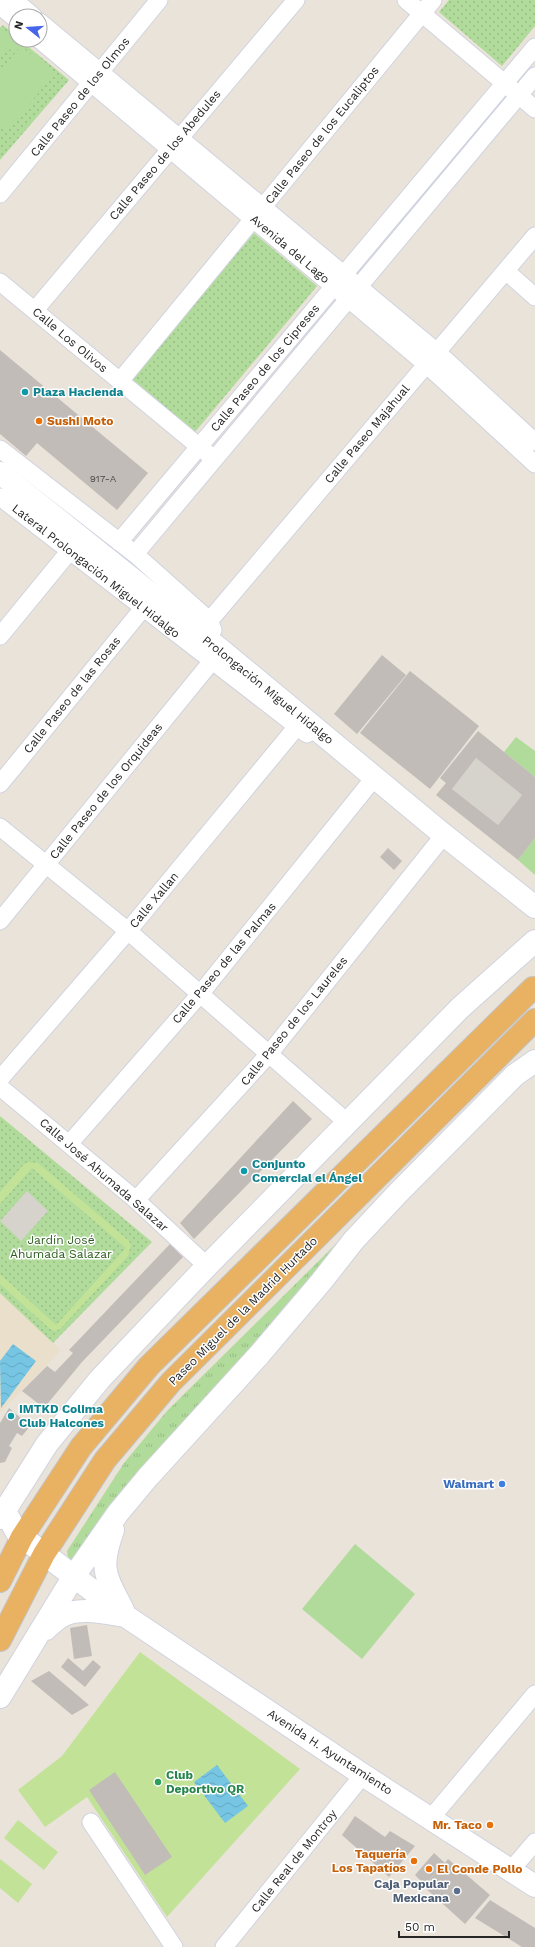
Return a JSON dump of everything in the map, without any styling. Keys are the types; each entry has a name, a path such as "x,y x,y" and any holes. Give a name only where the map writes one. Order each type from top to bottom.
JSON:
{"highway":[{"path":"0,1581 7,1523 81,1446 149,1366 533,988"},
{"name":"Paseo Miguel de la Madrid Hurtado","path":"0,1640 44,1554 105,1460 171,1382 535,1020"}],"street":[{"name":"Calle Paseo de los Olmos","path":"0,194 147,0"},
{"name":"Calle Paseo de los Olmos","path":"0,176 159,0"},
{"name":"Calle Paseo de los Abedules","path":"35,310 296,0"},
{"path":"406,0 535,109"},
{"name":"Calle Paseo de los Eucaliptos","path":"120,381 433,0"},
{"name":"Avenida del Lago","path":"48,30 92,74 431,358 535,442"},
{"name":"Avenida del Lago","path":"48,45 92,74"},
{"name":"Calle Paseo de los Cipreses","path":"119,542 535,47"},
{"name":"Calle Paseo de los Cipreses","path":"135,554 535,76"},
{"name":"Calle Paseo Majahual","path":"204,626 535,236"},
{"path":"506,270 535,297"},
{"name":"Calle Los Olivos","path":"0,282 215,459"},
{"name":"Avenida del Lago","path":"431,358 535,464"},
{"name":"Lateral Prolongación Miguel Hidalgo","path":"0,449 144,606 216,656"},
{"name":"Prolongación Miguel Hidalgo","path":"0,473 82,537 204,626 216,656 370,775 535,907"},
{"name":"Lateral Prolongación Miguel Hidalgo","path":"0,497 82,537 119,542 135,554 204,626"},
{"path":"0,636 82,537"},
{"name":"Calle Paseo de las Rosas","path":"0,784 144,606"},
{"name":"Calle Paseo de los Orquideas","path":"0,921 216,656"},
{"name":"Calle Xallan","path":"0,1079 128,931 301,723"},
{"name":"Calle Paseo de las Palmas","path":"69,1144 201,993 370,775"},
{"path":"0,827 128,931 201,993 348,1123"},
{"name":"Calle Paseo de los Laureles","path":"136,1200 270,1054 444,835"},
{"path":"7,1523 47,1444 100,1379 207,1266 460,1008 535,941"},
{"path":"503,970 526,963 535,963"},
{"path":"0,1697 41,1633 74,1576 118,1513 148,1477 312,1293 354,1240 398,1193 515,1075 535,1061"},
{"name":"Calle José Ahumada Salazar","path":"0,1087 136,1200 207,1266"},
{"path":"118,1513 105,1551 105,1570 127,1616"},
{"name":"Avenida H. Ayuntamiento","path":"7,1523 44,1554 127,1616 363,1775 535,1886"},
{"path":"41,1633 61,1617 76,1612 106,1613 127,1616"},
{"path":"431,1818 535,1694"},
{"name":"Calle Real de Montroy","path":"224,1947 363,1775"},
{"path":"91,1822 174,1947"},
{"path":"511,1870 535,1842"}],"shaded area":[{"path":"476,758 522,795 498,825 452,789"},
{"path":"27,1191 48,1211 21,1241 0,1221"},
{"path":"0,1293 61,1350 0,1413"}],"green space":[{"path":"449,0 535,0 535,26 502,66 439,12"},
{"path":"3,25 8,29 8,48 30,48 69,80 0,160 0,28"},
{"path":"0,27 8,33 8,48 0,58"},
{"path":"8,48 17,48 13,52"},
{"path":"19,48 23,48 54,74 6,132 0,127 0,72"},
{"path":"254,233 317,286 195,432 132,379"},
{"path":"516,737 535,751 535,777 504,752"},
{"path":"535,838 535,875 518,860"},
{"name":"Jardín José Ahumada Salazar","path":"0,1116 152,1242 53,1343 0,1293"},
{"path":"28,1162 38,1163 129,1241 131,1245 128,1256 60,1329 55,1331 50,1329 0,1284 0,1274 56,1325 126,1248 32,1168 0,1204 0,1192 24,1164"},
{"path":"346,1234 251,1354 81,1560 69,1562 67,1551 124,1463 167,1411"},
{"path":"355,1544 415,1594 362,1659 302,1609"},
{"name":"Club Deportivo QR","path":"140,1652 300,1769 167,1917 87,1797 45,1827 18,1790 62,1756"},
{"path":"18,1820 58,1852 44,1870 4,1838"},
{"path":"0,1859 32,1884 18,1903 0,1888"}],"water":[{"path":"13,1344 36,1361 1,1408 0,1361"},
{"path":"217,1765 248,1806 225,1823 194,1782"}],"building":[{"name":"Plaza Hacienda","path":"0,350 148,473 117,510 37,443 26,456 0,434"},
{"path":"382,655 406,675 357,734 334,714"},
{"path":"410,671 479,726 430,789 360,733"},
{"path":"478,731 535,777 535,838 518,860 436,795 446,783 440,778","holes":["476,758 522,795 498,825 452,789"]},
{"path":"388,848 402,861 394,870 380,857"},
{"name":"Conjunto Comercial el Ángel","path":"293,1101 312,1119 194,1239 180,1223"},
{"path":"170,1244 183,1257 82,1362 44,1408 22,1391 47,1366 55,1372 73,1353 69,1350"},
{"path":"9,1408 30,1426 22,1436 17,1433 9,1446 12,1448 5,1462 0,1463 0,1423"},
{"path":"87,1625 92,1656 74,1659 70,1628"},
{"path":"68,1658 83,1671 93,1660 101,1667 85,1687 61,1667"},
{"path":"49,1671 89,1705 72,1715 31,1681"},
{"path":"115,1772 172,1857 145,1875 89,1790"},
{"path":"355,1816 385,1837 390,1831 415,1846 389,1877 342,1835"},
{"name":"Caja Popular Mexicana","path":"434,1853 445,1863 448,1859 490,1895 465,1924 424,1887 439,1869 425,1885 415,1875"},
{"path":"490,1900 535,1928 535,1947 522,1947 475,1918"}],"place":[{"name":"Plaza Hacienda","path":"25,392"},
{"name":"Sushi Moto","path":"39,421"},
{"name":"Conjunto Comercial el Ángel","path":"244,1171"},
{"name":"IMTKD Colima Club Halcones","path":"11,1416"},
{"name":"Walmart","path":"502,1484"},
{"name":"Club Deportivo QR","path":"158,1782"},
{"name":"Mr. Taco","path":"490,1825"},
{"name":"Taquería Los Tapatíos","path":"414,1861"},
{"name":"El Conde Pollo","path":"429,1869"},
{"name":"Caja Popular Mexicana","path":"457,1891"}]}
